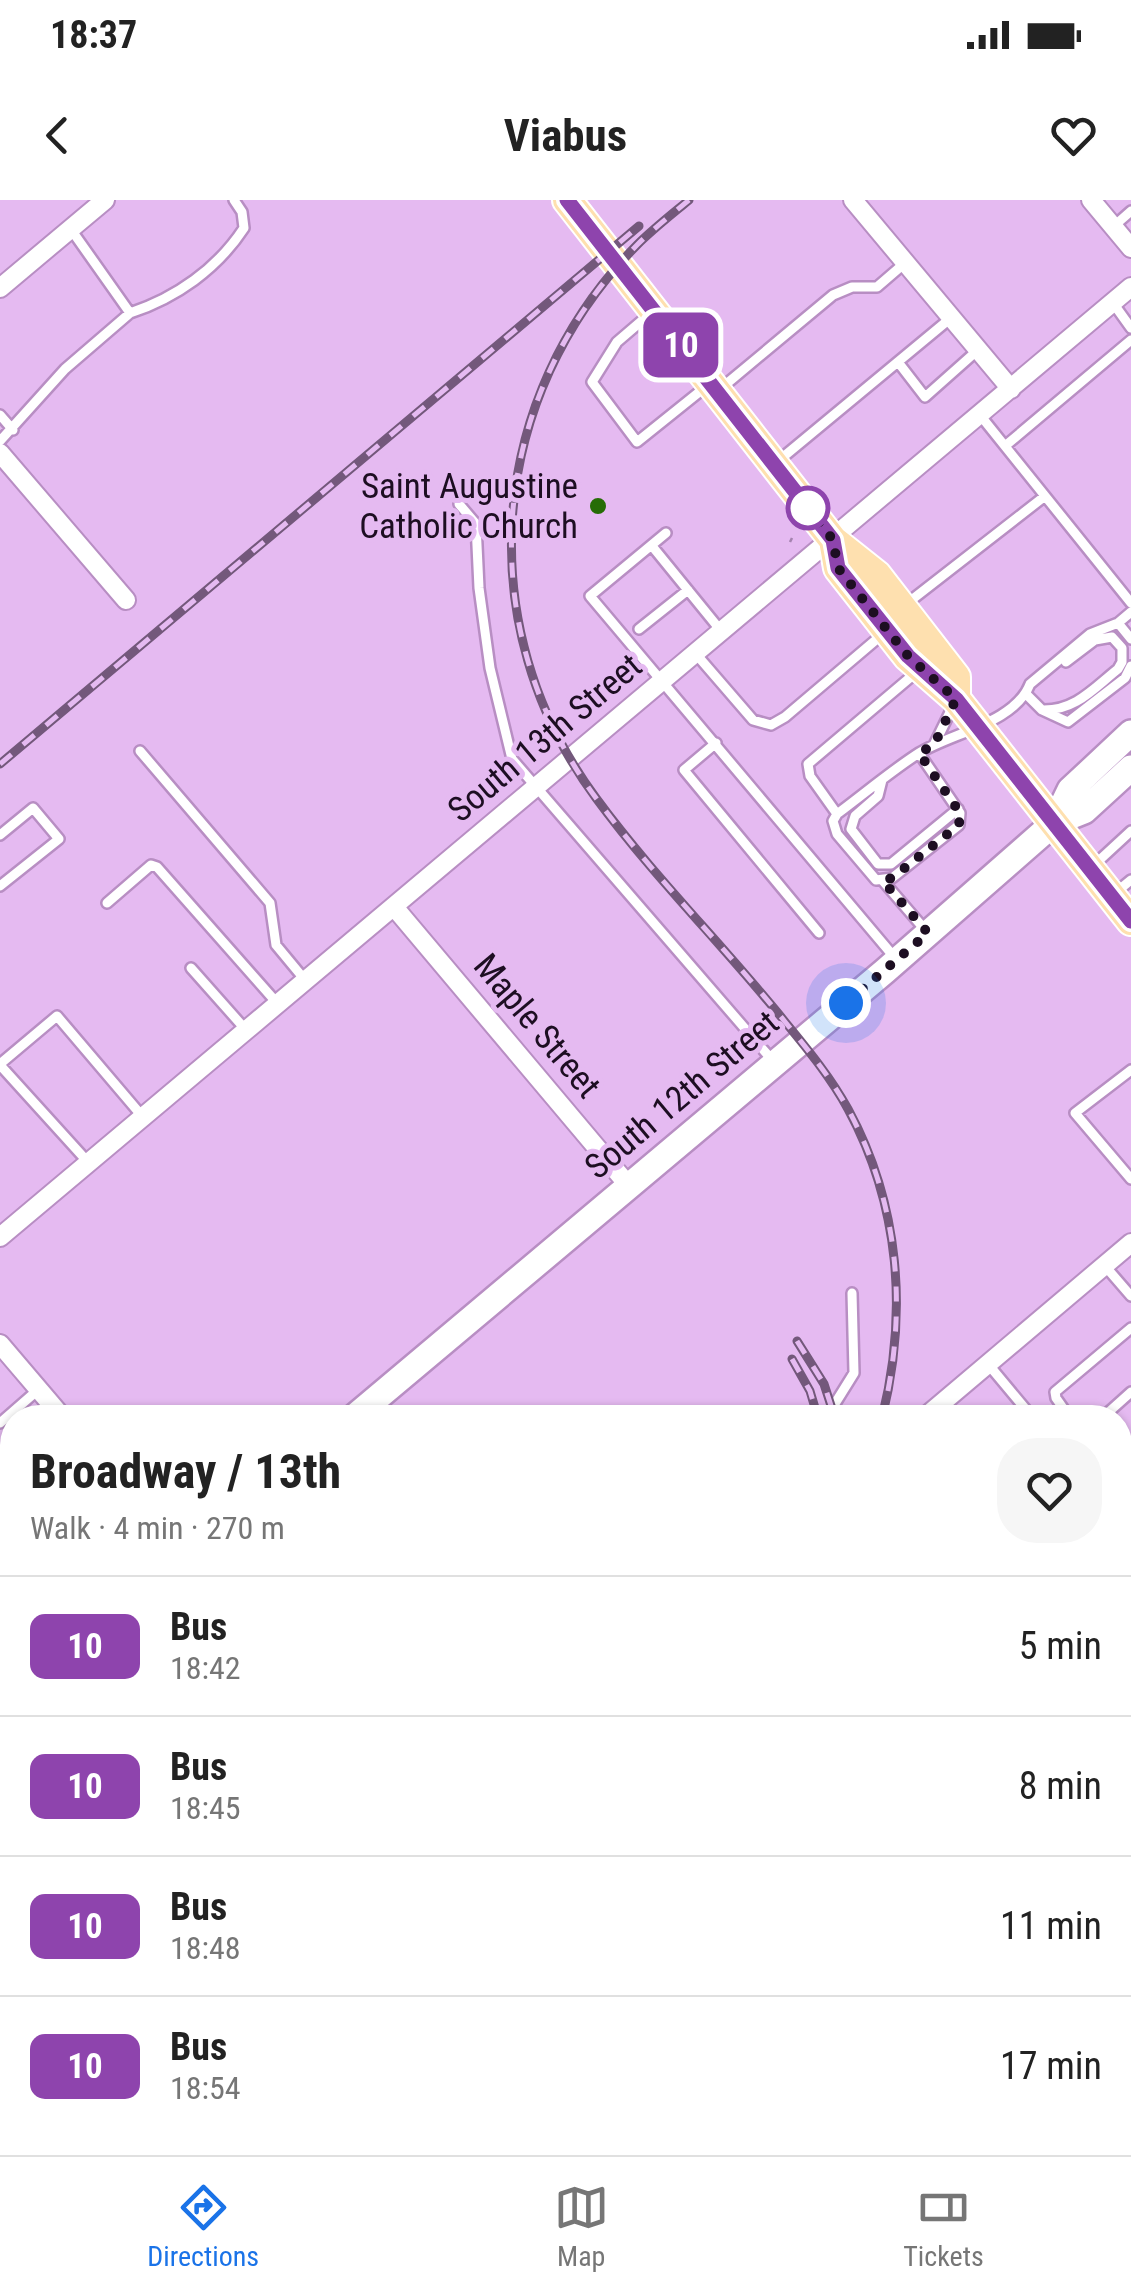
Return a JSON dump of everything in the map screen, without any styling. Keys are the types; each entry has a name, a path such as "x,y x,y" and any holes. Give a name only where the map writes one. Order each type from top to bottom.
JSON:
{"main road":[{"path":"573,202 833,540 838,568 956,677 956,699"},
{"path":"894,619 921,669 956,699 1090,869 1121,888 1131,921"}],"street":[{"path":"0,288 105,200"},
{"path":"853,200 1011,389"},
{"path":"1090,200 1131,248"},
{"name":"South 13th Street","path":"0,1237 1131,287"},
{"path":"0,453 126,600"},
{"path":"1054,823 1070,790 1131,733"},
{"path":"1054,823 1084,811 1131,768"},
{"name":"South 12th Street","path":"368,1405 1054,823"},
{"name":"Maple Street","path":"395,908 629,1186"},
{"path":"939,1405 1131,1243"},
{"path":"0,1344 52,1405"}],"lane":[{"path":"0,442 65,369 130,313 164,302 228,253 244,228 242,212 234,200"},
{"path":"1113,226 1131,211"},
{"path":"70,228 130,313"},
{"path":"654,310 617,342 592,382 637,442 833,295 852,287 877,288 906,262"},
{"path":"1112,303 1131,328"},
{"path":"774,464 952,317"},
{"path":"1005,446 1131,340"},
{"path":"898,362 925,397 979,349"},
{"path":"0,415 13,430"},
{"path":"980,415 1131,603"},
{"path":"696,654 753,720 771,724 785,717 894,619 1045,496"},
{"path":"459,504 476,524 490,668 512,759 775,1063"},
{"path":"666,533 590,596 897,960"},
{"path":"652,546 722,632"},
{"path":"639,629 688,590"},
{"path":"919,753 958,810 959,825 892,878 876,880 837,834 833,821 837,814 919,753 979,729 1026,694 1030,684 1090,634 1118,623 1131,612"},
{"path":"1118,623 1131,638"},
{"path":"1042,710 1062,710 1075,703 1118,669 1122,648 1112,637 1100,638 1062,665 1053,666"},
{"path":"1026,694 1042,710 1068,722 1125,678 1131,666"},
{"path":"837,814 810,776 808,764 921,669"},
{"path":"934,745 956,699"},
{"path":"716,743 684,770 819,932"},
{"path":"140,751 270,903 276,944 306,982"},
{"path":"882,780 878,796 851,822 854,835 878,864 891,864 958,810"},
{"path":"0,835 33,808 59,839 0,886"},
{"path":"1090,869 1130,835"},
{"path":"107,903 152,865 157,866 279,1005"},
{"path":"883,881 928,933"},
{"path":"192,968 248,1032"},
{"path":"87,1161 0,1065 57,1016 142,1116"},
{"path":"1130,1177 1076,1113 1131,1070"},
{"path":"1105,1266 1131,1296"},
{"path":"834,1405 854,1373 852,1293"},
{"path":"1061,1405 1055,1392 1131,1328"},
{"path":"988,1364 1022,1405"},
{"path":"20,1405 38,1389"}],"railway":[{"path":"689,200 637,245 587,305 549,371 525,441 513,514 514,588 528,660 555,731 596,798 811,1054 848,1109 865,1146 879,1183 894,1260 895,1339 885,1405"},
{"path":"0,764 639,226"},
{"path":"797,1341 824,1384 831,1405"},
{"path":"792,1359 814,1405"}],"bus line":[{"name":"10","path":"567,200 833,540 838,568 908,656 956,699 1131,921"}],"place":[{"name":"Saint Augustine Catholic Church","path":"598,506"}],"route":[{"path":"808,508 833,540 838,568 908,656 956,699 934,745 919,753 960,813 959,825 883,881 928,933 846,1003"}]}
